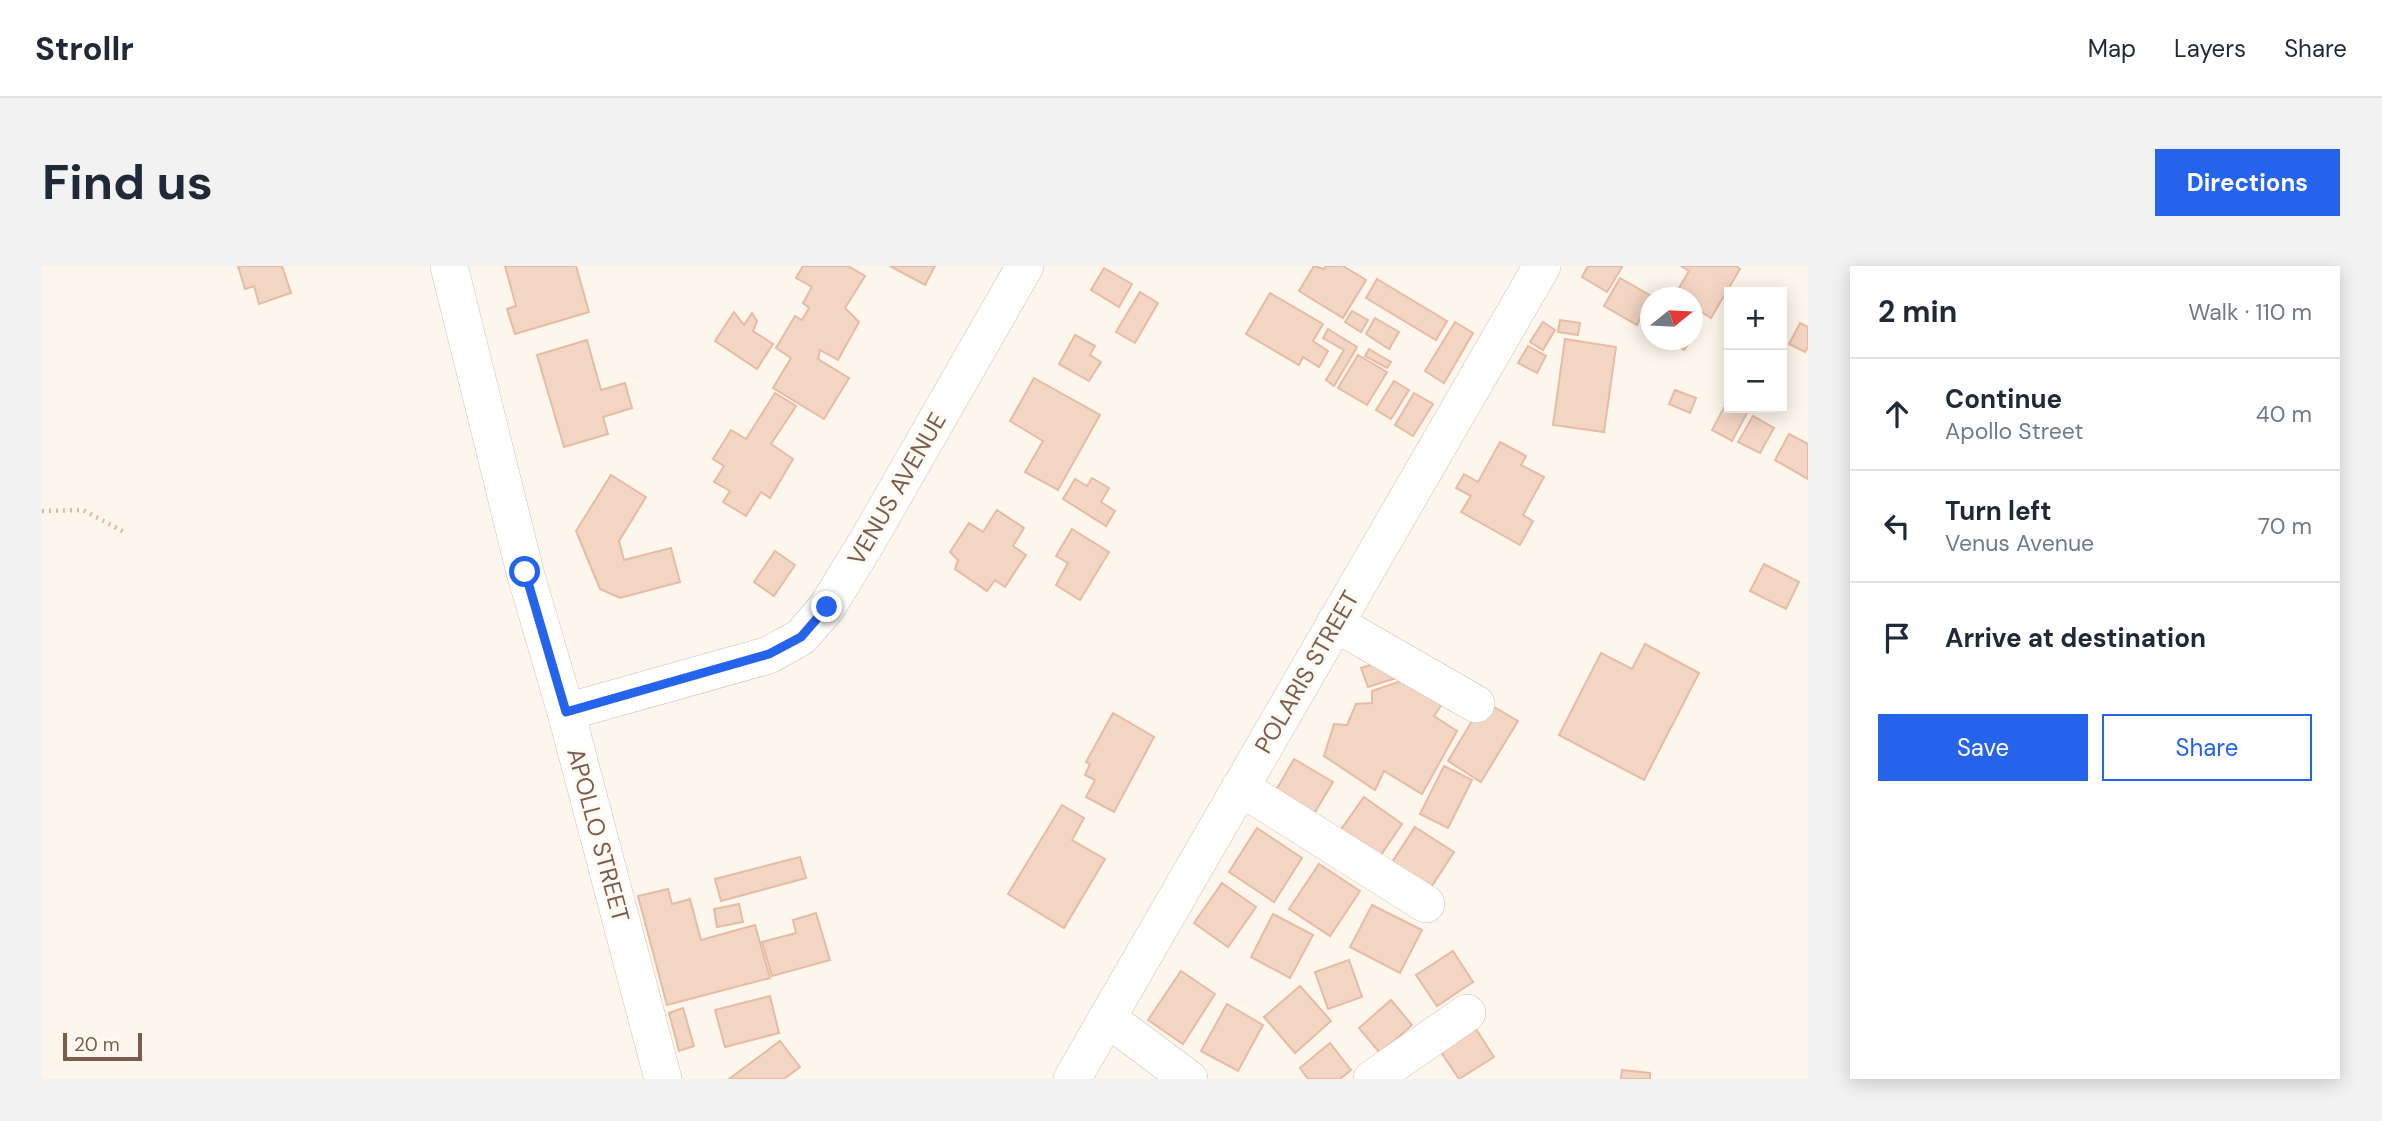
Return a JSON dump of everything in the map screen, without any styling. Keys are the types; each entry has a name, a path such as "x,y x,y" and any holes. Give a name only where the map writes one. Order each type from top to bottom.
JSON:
{"street":[{"name":"APOLLO STREET","path":"449,266 525,572 566,712 663,1079"},
{"name":"VENUS AVENUE","path":"566,712 769,654 801,637 827,607 856,561 1025,266"},
{"name":"POLARIS STREET","path":"1072,1079 1542,266"},
{"path":"1335,623 1476,704"},
{"path":"1240,788 1426,904"},
{"path":"1372,1079 1467,1013"},
{"path":"1107,1018 1189,1079"}],"path":[{"path":"42,511 83,510 124,531"}],"building":[{"path":"238,266 282,266 291,293 259,304 254,286 245,289"},
{"path":"505,266 576,266 589,312 515,334 507,309 516,306"},
{"path":"803,266 848,266 865,276 845,308 859,322 838,360 820,350 818,359 849,378 824,419 773,388 791,358 776,348 795,316 802,320 809,308 803,303 812,287 796,278"},
{"path":"890,266 935,266 925,285"},
{"path":"1314,266 1324,269 1326,266 1343,266 1366,280 1343,318 1299,291"},
{"path":"1588,266 1622,267 1607,292 1582,277"},
{"path":"1681,266 1736,266 1740,269 1729,287 1724,287 1724,296 1711,318 1703,313 1703,287 1680,287 1689,271"},
{"path":"1104,268 1132,284 1119,307 1091,290"},
{"path":"1620,278 1640,290 1640,319 1637,325 1604,306"},
{"path":"1377,279 1447,321 1436,340 1366,298"},
{"path":"1140,292 1158,303 1135,343 1116,332"},
{"path":"1270,293 1323,324 1313,341 1328,351 1319,367 1303,357 1299,365 1246,334"},
{"path":"1352,311 1368,320 1361,332 1345,322"},
{"path":"734,312 744,325 752,313 757,321 753,331 773,344 757,369 715,341"},
{"path":"1375,318 1399,332 1389,349 1366,334"},
{"path":"1560,320 1580,323 1578,335 1558,332"},
{"path":"1455,322 1473,333 1444,383 1425,371"},
{"path":"1543,322 1555,330 1543,350 1530,342"},
{"path":"1800,323 1808,327 1808,347 1805,352 1789,344"},
{"path":"1328,329 1357,347 1334,386 1326,380 1344,350 1323,338"},
{"path":"1075,335 1095,346 1090,355 1101,362 1089,381 1059,364"},
{"path":"1565,339 1616,347 1604,432 1553,425"},
{"path":"587,340 601,390 625,383 632,408 603,417 608,434 564,447 537,355"},
{"path":"1528,346 1546,356 1537,373 1518,363"},
{"path":"1369,349 1391,362 1387,368 1365,356"},
{"path":"1358,355 1387,372 1367,405 1338,388"},
{"path":"1034,378 1100,415 1058,490 1025,472 1043,441 1010,421"},
{"path":"1394,381 1409,390 1391,419 1376,410"},
{"path":"1675,390 1696,398 1690,413 1669,404"},
{"path":"775,393 796,406 771,444 793,459 770,498 761,492 746,516 723,502 730,491 714,482 724,466 713,459 731,430 746,439"},
{"path":"1414,393 1433,404 1413,436 1395,425"},
{"path":"1724,408 1724,413 1747,413 1732,441 1712,430"},
{"path":"1753,416 1774,428 1760,453 1738,442"},
{"path":"1789,434 1808,444 1808,479 1775,460"},
{"path":"1500,442 1526,456 1521,465 1544,477 1523,515 1533,521 1520,545 1461,512 1471,496 1456,488 1464,474 1478,482"},
{"path":"611,475 646,497 619,541 624,560 671,548 680,582 620,598 600,589 576,531"},
{"path":"1092,478 1109,488 1101,502 1115,511 1106,526 1063,499 1075,479 1087,486"},
{"path":"997,510 1024,528 1013,546 1026,555 1005,587 995,580 987,591 955,569 958,560 950,552 969,523 983,532"},
{"path":"1072,529 1109,552 1080,600 1056,585 1068,563 1056,556"},
{"path":"775,551 795,565 774,596 754,582"},
{"path":"1764,564 1799,582 1786,609 1750,591"},
{"path":"1645,644 1699,673 1644,780 1559,735 1601,653 1632,669"},
{"path":"1390,659 1396,678 1368,687 1361,668"},
{"path":"1404,680 1442,704 1434,716 1457,731 1422,794 1384,771 1375,790 1324,756 1334,724 1347,725 1356,704 1372,703 1372,691"},
{"path":"1484,701 1518,721 1481,782 1448,761"},
{"path":"1113,713 1154,737 1114,812 1086,797 1095,780 1085,775 1090,764 1086,762"},
{"path":"1294,759 1333,782 1309,822 1271,799"},
{"path":"1444,766 1472,780 1448,828 1420,814"},
{"path":"1364,797 1402,824 1376,862 1337,835"},
{"path":"1062,805 1084,818 1072,840 1105,859 1064,928 1008,894"},
{"path":"1415,827 1454,852 1426,895 1387,870"},
{"path":"1257,828 1302,858 1274,902 1229,872"},
{"path":"800,857 806,878 721,901 715,879"},
{"path":"1319,864 1360,891 1330,936 1289,909"},
{"path":"1222,883 1256,907 1228,947 1194,923"},
{"path":"668,889 672,904 690,899 701,940 755,925 770,978 667,1005 638,896"},
{"path":"739,904 743,922 717,927 714,909"},
{"path":"1372,905 1422,930 1400,973 1350,947"},
{"path":"816,913 830,960 772,976 762,942 796,933 793,920"},
{"path":"1273,914 1313,935 1290,978 1251,957"},
{"path":"1453,951 1473,982 1437,1006 1416,975"},
{"path":"1349,960 1362,997 1328,1009 1315,972"},
{"path":"1181,971 1215,994 1183,1044 1148,1020"},
{"path":"1300,986 1331,1021 1295,1053 1264,1017"},
{"path":"770,996 779,1033 725,1047 715,1010"},
{"path":"1391,1000 1412,1025 1380,1053 1359,1028"},
{"path":"1227,1004 1263,1025 1238,1071 1201,1051"},
{"path":"683,1008 694,1046 679,1051 669,1013"},
{"path":"1474,1026 1494,1057 1459,1079 1439,1049"},
{"path":"780,1041 800,1067 784,1079 729,1079"},
{"path":"1330,1043 1351,1070 1340,1079 1308,1079 1300,1068"},
{"path":"1622,1070 1650,1073 1650,1079 1621,1079"}],"route":[{"path":"525,572 566,712 769,654 801,637 827,607"}]}
